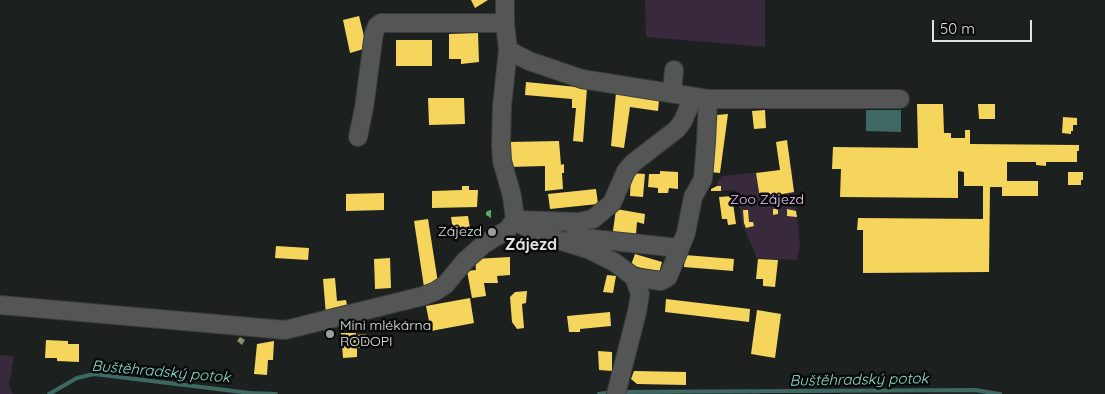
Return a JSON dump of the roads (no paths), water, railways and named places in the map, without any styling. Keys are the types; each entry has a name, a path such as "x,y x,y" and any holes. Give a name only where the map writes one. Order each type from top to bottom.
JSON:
{"street":[{"path":"0,305 285,330 423,296 445,286 465,261 484,244 507,230 515,220 512,196 502,161 501,144 502,106 508,50 505,0"},
{"path":"358,136 364,108 374,33 381,23 505,23"},
{"path":"508,50 530,61 582,79 700,98 900,99"},
{"path":"672,94 674,70"},
{"path":"515,220 579,222 593,219 612,203 626,171 633,163 677,128 700,98"},
{"path":"515,220 533,232 565,240 590,250 614,262 634,277 665,280 687,228 691,204 703,178 706,142 700,98"},
{"path":"565,240 573,237 679,248"},
{"path":"618,388 640,294 634,277"}],"waterway":[{"name":"Buštěhradský potok","path":"49,394 77,378 94,374 250,393 276,394"},
{"name":"Buštěhradský potok","path":"621,392 975,390 1000,394"},
{"name":"Buštěhradský potok","path":"599,394 612,392"}],"place":[{"name":"Zájezd","path":"492,232"},
{"name":"Mini mlékárna RODOPI","path":"330,334"}],"district":[{"name":"Zájezd","path":"531,245"}],"park label":[{"name":"Zoo Zájezd","path":"767,200"}]}
